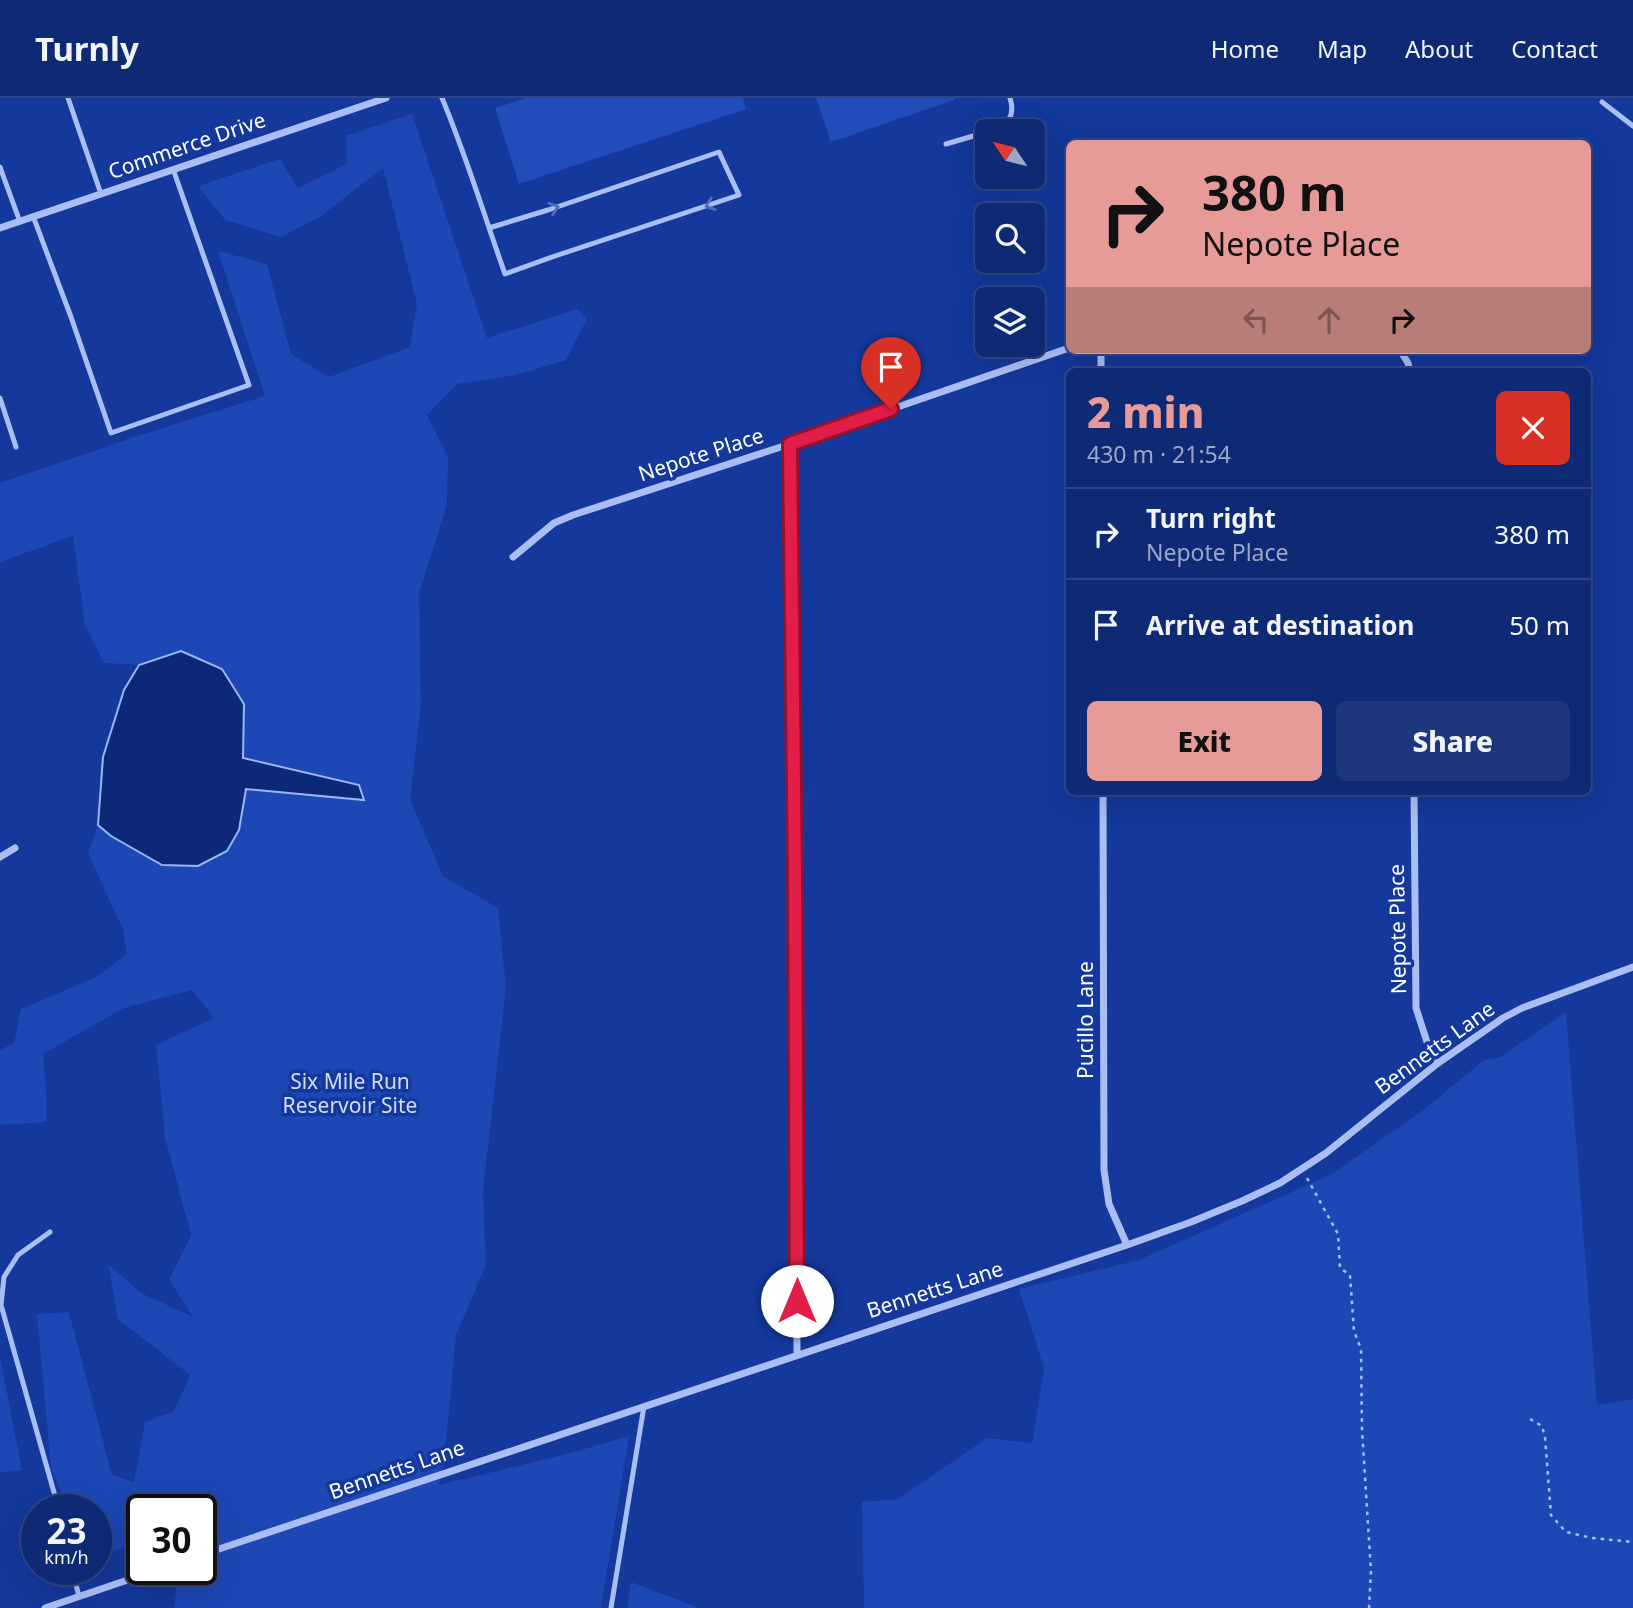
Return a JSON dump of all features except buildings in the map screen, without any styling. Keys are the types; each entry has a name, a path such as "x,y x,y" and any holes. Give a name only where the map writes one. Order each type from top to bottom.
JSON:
{"street":[{"name":"Commerce Drive","path":"0,228 386,98"},
{"name":"Nepote Place","path":"513,557 554,523 573,515 1066,349"},
{"path":"790,444 797,1354"},
{"name":"Pucillo Lane","path":"1103,795 1104,1170 1108,1204 1127,1245"},
{"name":"Nepote Place","path":"1414,795 1416,1008 1427,1042 1438,1063"},
{"path":"0,857 15,848"},
{"name":"Bennetts Lane","path":"217,1550 1191,1222 1280,1183 1302,1169 1326,1153 1438,1063 1503,1018 1522,1008 1633,967"},
{"path":"45,1608 126,1580"}],"lane":[{"path":"68,98 101,194"},
{"path":"442,98 505,274 739,195 719,152 489,228"},
{"path":"1008,119 1013,106 1010,98"},
{"path":"1602,102 1633,126"},
{"path":"947,144 975,136"},
{"path":"0,167 20,222"},
{"path":"33,216 111,433 249,385 173,169"},
{"path":"0,398 16,447"},
{"path":"50,1232 18,1255 4,1277 1,1305 54,1494"},
{"path":"611,1608 644,1405"},
{"path":"76,1585 79,1596"}],"path":[{"path":"1302,1169 1338,1234 1340,1268 1350,1275 1354,1331 1361,1349 1362,1430 1371,1571 1369,1608"},
{"path":"1530,1419 1542,1426 1545,1437 1551,1515 1566,1532 1633,1542"}],"green space":[{"name":"Six Mile Run Reservoir Site","path":"412,114 487,338 577,309 587,319 566,360 516,375 457,384 427,415 448,456 447,504 419,594 421,704 410,800 443,876 498,908 506,988 483,1191 486,1265 456,1335 444,1464 439,1485 629,1436 601,1608 174,1608 177,1585 217,1585 217,1494 126,1494 126,1547 112,1551 112,1494 62,1494 51,1468 37,1314 69,1312 112,1475 134,1482 145,1422 174,1411 190,1375 118,1319 108,1264 141,1293 193,1317 169,1280 191,1235 165,1138 156,1045 214,1018 192,990 124,1008 43,1054 47,1122 0,1125 0,1050 14,1043 21,1009 98,976 127,954 123,930 88,853 98,825 111,836 162,865 198,866 227,850 239,829 246,789 363,800 359,785 243,758 244,704 181,651 139,665 104,663 85,626 73,536 0,562 0,483 265,396 218,251 267,264 291,354 329,377 410,347 417,304 383,168 321,216 281,237 225,220 198,186 280,159 298,188 347,164 346,136"},
{"path":"1566,1012 1597,1405 1633,1399 1633,1608 864,1608 862,1502 898,1499 987,1438 1032,1443 1044,1368 1019,1289 1139,1260 1332,1174 1422,1111 1484,1060 1500,1057"},
{"path":"0,1356 22,1471 0,1472"},
{"path":"631,1582 699,1608 627,1608"}],"shaded area":[{"path":"181,651 222,669 244,704 243,758 359,785 364,800 246,789 239,830 227,851 198,866 162,865 111,836 98,825 103,757 124,690 139,665"}],"route":[{"path":"797,1301 790,444 891,409"}]}
